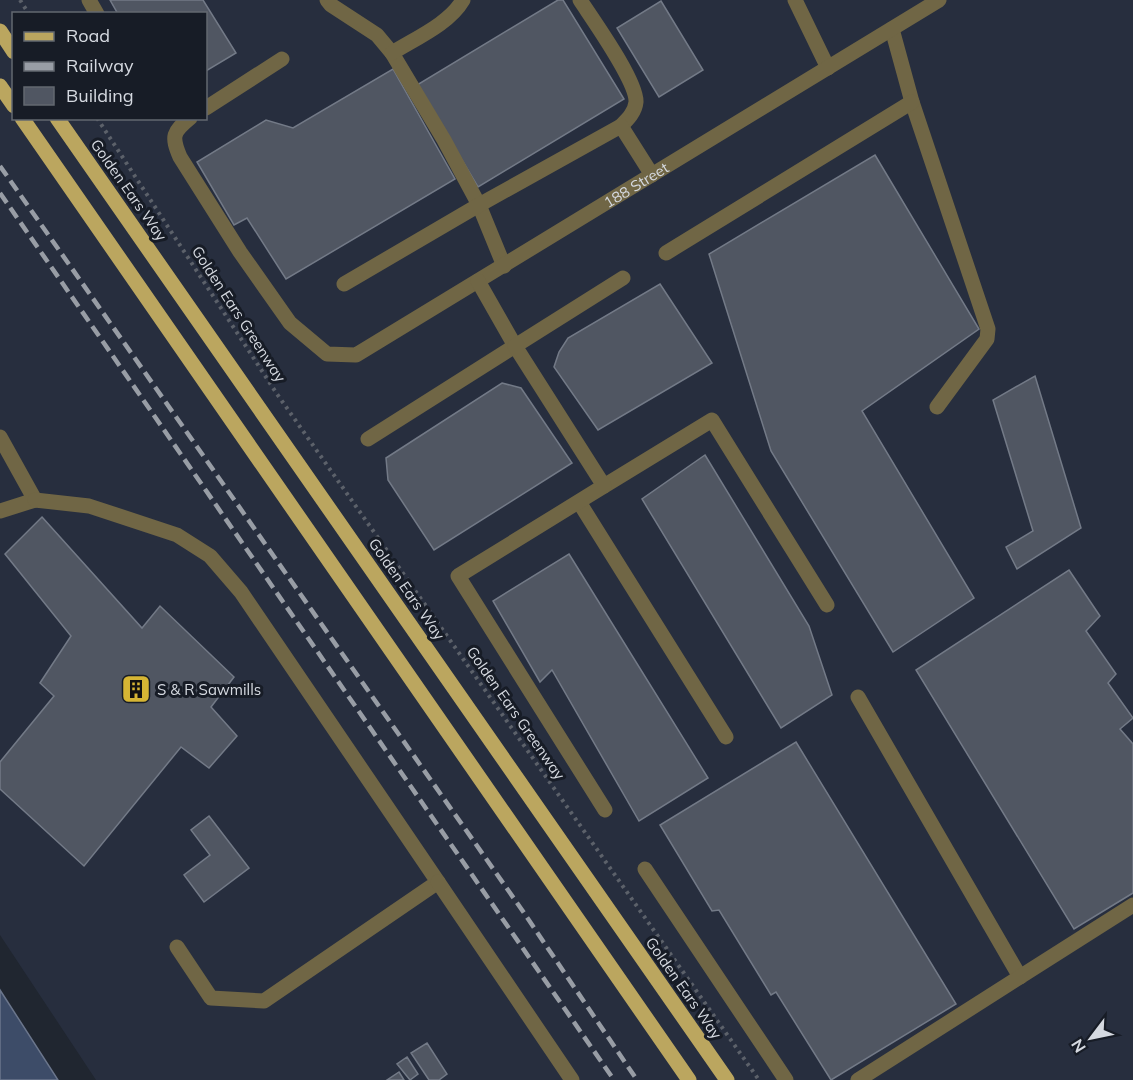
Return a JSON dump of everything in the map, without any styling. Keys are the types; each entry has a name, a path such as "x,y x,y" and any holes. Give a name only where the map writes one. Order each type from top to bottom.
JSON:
{"main road":[{"path":"0,31 12,49"},
{"path":"0,86 12,103"},
{"path":"23,120 689,1080"},
{"name":"Golden Ears Way","path":"58,120 727,1080"}],"street":[{"path":"327,0 331,5 377,35 392,53 444,140 479,205 504,266"},
{"path":"392,53 437,26 458,9 464,0"},
{"path":"344,284 621,126 633,112 636,101 633,90 580,0"},
{"path":"795,0 828,68"},
{"name":"188 Street","path":"188,120 176,130 174,142 180,157 240,252 290,323 327,354 356,356 939,0"},
{"path":"892,29 912,102 988,329 987,339 937,407"},
{"path":"207,107 282,59"},
{"path":"666,253 912,102"},
{"path":"621,126 652,175"},
{"path":"368,439 623,278"},
{"path":"477,281 515,346 604,486"},
{"path":"605,810 458,576 712,420 827,605"},
{"path":"0,437 35,500"},
{"path":"0,511 35,500 89,506 177,535 210,556 241,592 572,1080"},
{"path":"579,502 726,737"},
{"path":"858,697 1020,977"},
{"path":"645,869 786,1080"},
{"path":"177,947 211,998 264,1001 438,882"},
{"path":"858,1080 1133,904"}],"path":[{"name":"Golden Ears Greenway","path":"99,120 277,394 759,1080"}],"shaded area":[{"path":"0,0 1133,0 1133,1080 96,1080 0,935"},
{"path":"0,990 58,1080 0,1080"}],"building":[{"path":"110,0 203,0 236,53 207,70 207,12 117,12"},
{"path":"558,0 563,0 624,99 478,187 417,85"},
{"path":"661,1 703,70 659,97 617,28"},
{"path":"393,69 455,179 286,279 247,218 234,225 197,162 266,120 293,128"},
{"path":"875,155 979,329 862,411 974,598 893,652 771,451 709,254"},
{"path":"660,284 712,363 598,430 554,367 559,352 568,338"},
{"path":"1035,376 1081,528 1017,569 1006,547 1033,531 993,400"},
{"path":"502,383 521,388 572,463 434,550 388,480 386,458"},
{"path":"705,455 809,626 832,695 781,728 642,499"},
{"name":"S & R Sawmills","path":"42,517 142,628 160,606 234,677 211,707 237,736 209,768 181,747 84,866 0,789 0,762 54,696 40,683 71,636 5,554"},
{"path":"569,554 708,778 639,821 552,670 540,682 493,601"},
{"path":"1069,570 1100,616 1086,631 1116,674 1108,683 1133,718 1120,729 1133,744 1133,893 1074,929 916,670"},
{"path":"796,742 956,1004 831,1080 776,992 771,995 719,910 712,911 660,825"},
{"path":"209,816 249,868 204,902 184,875 210,855 191,830"},
{"path":"427,1043 447,1074 439,1080 429,1080 411,1053"},
{"path":"407,1057 418,1074 410,1080 397,1064"},
{"path":"399,1072 404,1080 387,1080"}],"railway":[{"path":"0,166 522,910 637,1080"},
{"path":"0,193 614,1080"}],"place":[{"name":"S & R Sawmills","path":"136,689"}]}
